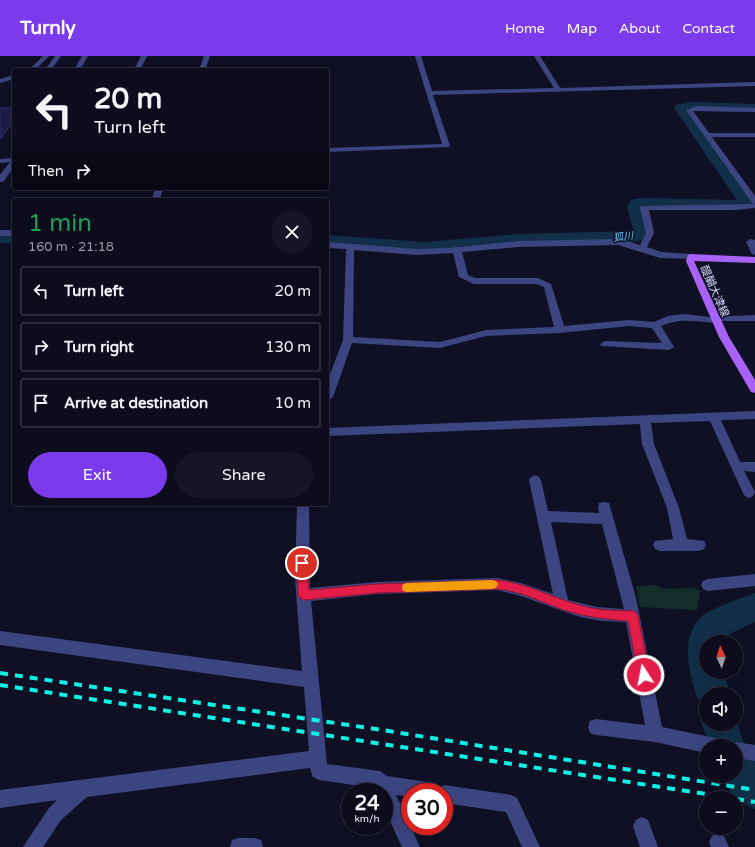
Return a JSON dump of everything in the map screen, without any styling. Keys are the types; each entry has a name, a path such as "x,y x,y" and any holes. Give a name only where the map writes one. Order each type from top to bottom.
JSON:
{"main road":[{"name":"醍醐大津線","path":"755,260 691,257 691,266 714,319 755,389"}],"street":[{"path":"34,68 46,56"},
{"path":"49,68 58,56"},
{"path":"78,68 85,56"},
{"path":"138,68 144,56"},
{"path":"203,68 207,56"},
{"path":"329,150 446,146 431,93 418,56"},
{"path":"537,56 559,90"},
{"path":"0,81 12,78"},
{"path":"431,93 755,84"},
{"path":"755,110 696,108 689,110 755,202"},
{"path":"706,135 755,135"},
{"path":"0,161 12,161"},
{"path":"0,180 12,164"},
{"path":"642,249 650,233 644,208 749,208 755,206"},
{"path":"0,233 12,233"},
{"path":"329,245 401,252 457,250 518,244 618,242 660,255 691,257"},
{"path":"755,243 750,242 755,252"},
{"path":"329,392 348,340 350,247"},
{"path":"457,250 464,277 474,281 538,281 548,286 560,330"},
{"path":"348,340 440,345 486,333 560,330 629,323 655,325 671,318 685,316 714,319 755,318"},
{"path":"605,344 668,347 655,325"},
{"path":"329,432 755,415"},
{"path":"714,417 720,434 749,493"},
{"path":"644,420 648,444 673,508 681,544"},
{"path":"736,466 755,467"},
{"path":"535,480 562,605"},
{"path":"303,506 302,578 319,771 367,777 380,780 381,783"},
{"path":"544,516 606,513 633,616 655,734"},
{"path":"660,545 699,545"},
{"path":"708,585 755,580"},
{"path":"304,595 377,588 497,584 515,586 562,605 592,613 633,616"},
{"path":"0,638 311,680"},
{"path":"596,727 655,734 699,743"},
{"path":"743,751 755,753"},
{"path":"0,800 318,758"},
{"path":"32,847 55,814 82,789"},
{"path":"453,795 511,804 531,847"},
{"path":"393,810 410,847"},
{"path":"642,826 649,847"},
{"path":"239,847 254,847"}],"green space":[{"path":"656,585 663,589 694,588 700,591 697,610 640,607 636,586"}],"building":[{"path":"0,108 12,108 12,124 0,139"}],"waterway":[{"name":"狐川","path":"329,241 424,248 519,240 630,237 636,236 642,230 636,207 637,204 640,203 741,205 746,200 681,108 692,106 755,108"},
{"name":"狐川","path":"0,237 12,237"},
{"path":"707,635 716,625 755,607"},
{"path":"709,679 711,687"},
{"path":"722,731 725,739"},
{"path":"743,776 755,790"}],"railway":[{"path":"0,673 382,730 755,790"},
{"path":"0,685 699,793"},
{"path":"743,800 755,802"}],"slow traffic":[{"path":"407,587 492,584"}],"route":[{"path":"302,563 304,595 377,588 497,584 515,586 562,605 592,613 633,616 644,675"}]}
